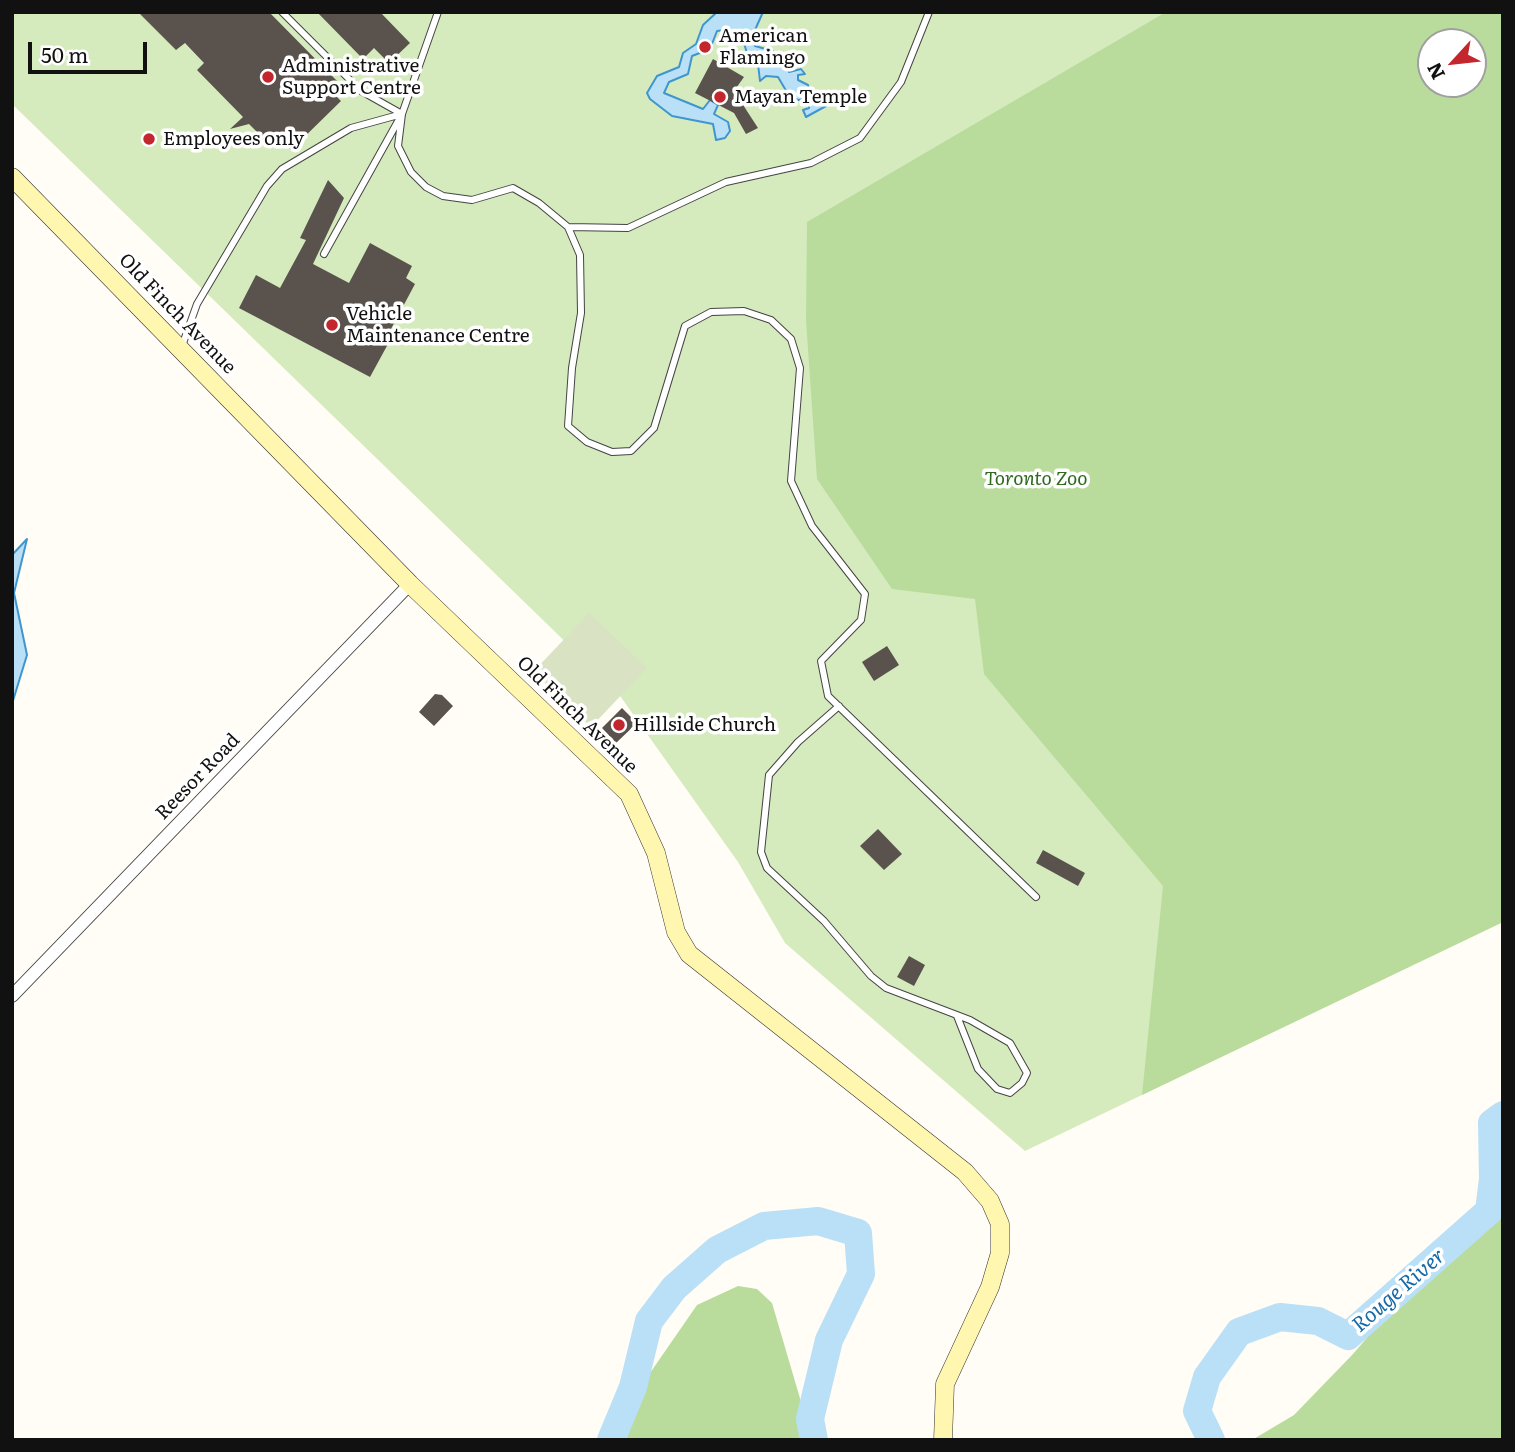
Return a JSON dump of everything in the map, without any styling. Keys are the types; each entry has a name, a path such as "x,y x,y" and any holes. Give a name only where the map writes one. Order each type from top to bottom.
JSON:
{"street":[{"name":"Old Finch Avenue","path":"12,177 410,584 629,794 656,853 676,932 689,954 965,1172 990,1201 1000,1224 1000,1253 990,1287 965,1335 945,1384 943,1440"},
{"name":"Reesor Road","path":"12,996 410,584"}],"lane":[{"path":"282,12 361,92 402,114"},
{"path":"324,254 402,114 438,12"},
{"path":"568,227 628,229 726,183 811,163 860,138 901,82 929,12"},
{"path":"402,114 398,146 411,172 426,187 443,196 472,200 513,188 539,203 568,227 580,255 581,313 572,368 568,426 586,442 612,452 631,451 654,428 685,326 711,312 744,311 771,320 791,339 800,368 791,481 812,526 865,594 861,620 821,661 828,696 1036,897"},
{"path":"182,348 197,303 267,186 282,169 351,128 402,114"},
{"path":"839,706 798,742 769,775 761,852 766,868 824,921 871,976 886,988 957,1016 997,1034 1010,1043 1027,1073 1022,1083 1010,1093 997,1089 978,1069 957,1016"}],"green space":[{"name":"Toronto Zoo","path":"12,12 1503,12 1503,922 1025,1151 785,943 738,862 618,693 12,104"},
{"path":"1166,12 1503,12 1503,922 1142,1095 1163,886 984,674 975,599 892,589 817,479 806,320 807,222"},
{"path":"589,613 647,668 591,727 533,672"},
{"path":"1503,1178 1503,1440 1252,1440 1294,1415 1353,1354"},
{"path":"738,1286 757,1289 772,1303 804,1412 805,1440 620,1440 650,1373 697,1305"}],"water":[{"path":"717,12 763,12 755,30 755,46 773,51 771,55 775,62 784,62 789,72 801,69 805,74 798,75 798,80 808,85 813,96 815,92 825,96 826,106 806,117 803,110 809,108 808,99 798,100 788,94 778,77 766,76 760,81 758,64 747,53 743,40 725,30 717,31 710,49 692,56 688,74 669,82 664,93 703,109 710,100 718,105 714,114 728,122 730,131 725,138 716,140 713,124 672,116 650,99 647,93 657,76 679,67 683,53 696,44 703,25"},
{"path":"27,539 14,593 27,655 12,704 12,555"}],"building":[{"name":"Administrative Support Centre","path":"138,12 269,12 339,83 331,91 341,101 291,150 281,141 273,148 249,124 230,129 243,117 197,70 204,63 185,43 176,50"},
{"name":"Administrative Support Centre","path":"317,12 380,12 410,43 389,63 374,48 363,59"},
{"name":"Mayan Temple","path":"713,59 744,77 734,91 758,128 746,134 734,113 695,93"},
{"name":"Vehicle Maintenance Centre","path":"328,180 344,198 313,264 349,283 370,243 412,266 406,278 415,284 384,342 388,344 370,377 239,308 256,275 280,288 306,240 300,238"},
{"path":"887,646 899,665 874,681 862,662"},
{"path":"435,694 442,695 453,706 434,726 419,712"},
{"name":"Hillside Church","path":"622,708 637,723 616,743 602,728"},
{"path":"878,829 902,854 884,870 860,846"},
{"path":"1043,850 1085,873 1078,886 1036,863"},
{"path":"909,956 925,965 914,986 897,977"}],"waterway":[{"name":"Rouge River","path":"1211,1440 1197,1411 1207,1377 1239,1332 1280,1317 1318,1321 1348,1336 1489,1211 1493,1179 1492,1123 1503,1115"},
{"name":"Rouge River","path":"611,1440 633,1387 649,1321 674,1288 717,1250 764,1226 818,1221 858,1233 861,1274 829,1340 810,1419 814,1440"}],"place":[{"name":"American Flamingo","path":"705,47"},
{"name":"Administrative Support Centre","path":"268,77"},
{"name":"Mayan Temple","path":"720,97"},
{"name":"Employees only","path":"149,139"},
{"name":"Vehicle Maintenance Centre","path":"332,325"},
{"name":"Hillside Church","path":"619,725"}]}
